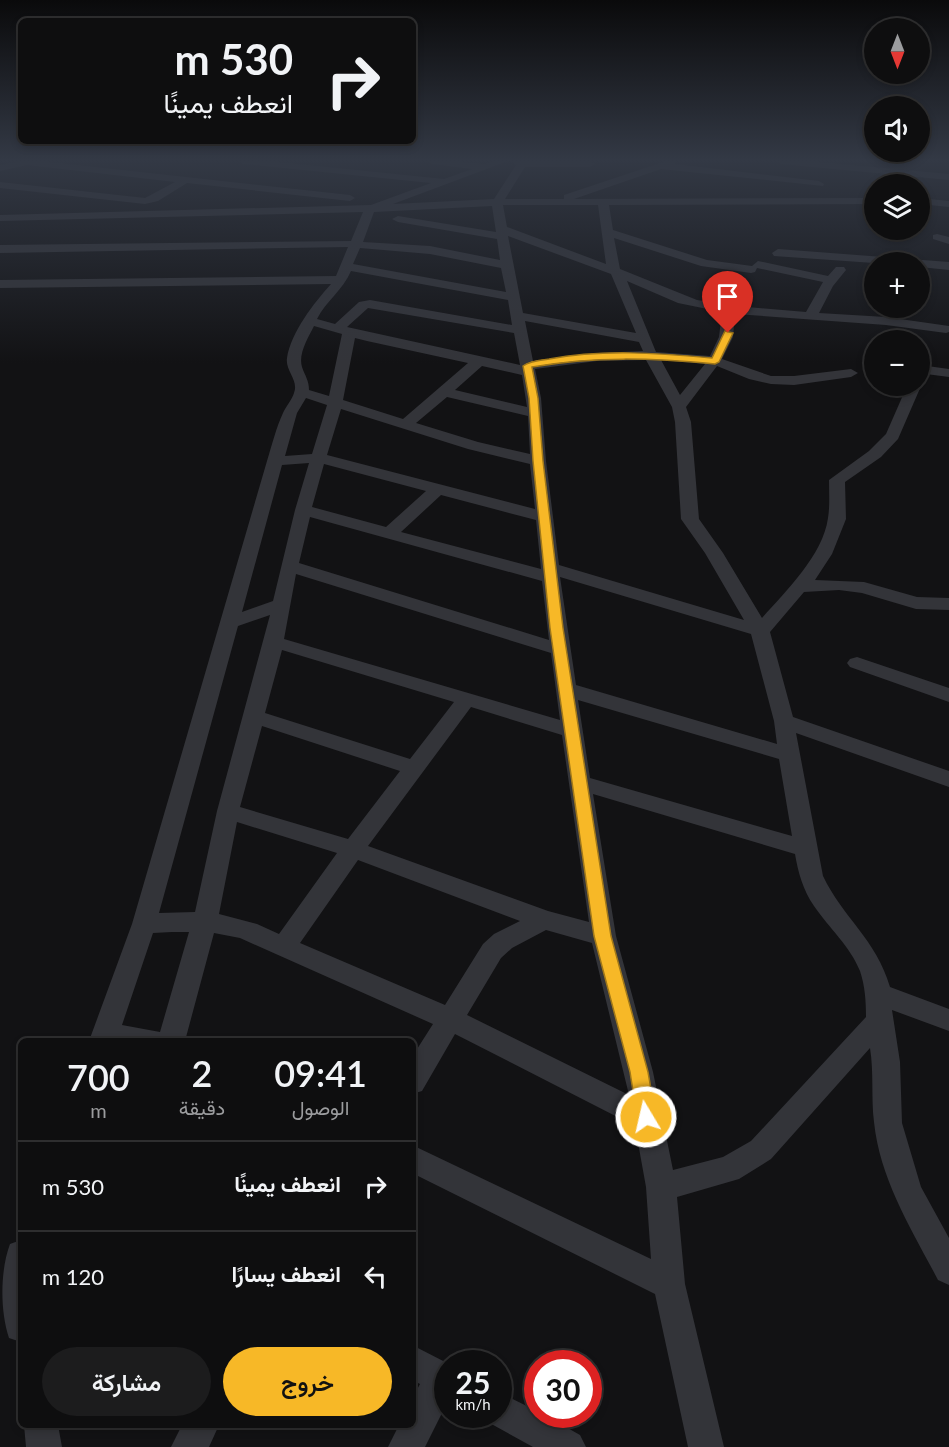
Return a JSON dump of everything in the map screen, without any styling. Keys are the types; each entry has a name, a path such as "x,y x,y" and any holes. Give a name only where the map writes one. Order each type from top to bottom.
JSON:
{"street":[{"path":"104,1037 144,924 274,461 290,414 303,392 304,387 295,368 294,358 316,309 342,280 362,229"},
{"path":"469,229 502,233 616,272 671,297 729,309 906,322 946,329"},
{"path":"501,229 528,369 559,649 603,936 639,1072 661,1187 669,1284 706,1447"},
{"path":"608,229 610,259 651,355 679,407 683,422 690,519 714,553 760,631 784,721 810,876 822,899 856,941 872,969 886,1062 888,1123 896,1158 908,1194 949,1269"},
{"path":"609,232 705,262 755,267 831,280"},
{"path":"937,237 949,241"},
{"path":"0,249 356,244 430,250 507,265"},
{"path":"778,253 864,259"},
{"path":"812,314 831,280 852,258"},
{"path":"930,264 949,266"},
{"path":"348,267 517,315 644,339"},
{"path":"0,284 342,280"},
{"path":"172,1038 205,920 228,811 274,642 303,510 335,403 344,331 364,305 370,304 517,315"},
{"path":"679,407 715,362 728,333 729,309"},
{"path":"309,321 478,362 528,369 580,357 651,355 715,362 769,380 796,380 851,373"},
{"path":"405,425 478,362"},
{"path":"930,370 947,372"},
{"path":"442,391 534,414"},
{"path":"303,392 474,446 538,461"},
{"path":"760,631 814,570 837,519 837,480 875,454 892,436 910,396"},
{"path":"274,461 319,458 546,517"},
{"path":"391,532 438,488"},
{"path":"303,510 551,573 760,631"},
{"path":"289,566 559,649"},
{"path":"797,588 839,585 864,588 916,603 949,604"},
{"path":"228,623 282,604"},
{"path":"274,642 351,662 466,700 571,730"},
{"path":"857,663 949,695"},
{"path":"565,689 789,755"},
{"path":"284,946 353,849 466,700"},
{"path":"253,716 414,768"},
{"path":"784,721 949,779"},
{"path":"579,782 805,848"},
{"path":"228,811 353,849 544,920 603,936"},
{"path":"144,924 205,920 228,924 284,946 450,1019 646,1117"},
{"path":"416,1075 492,951 503,941 544,920"},
{"path":"879,1008 949,1020"},
{"path":"661,1187 729,1169 761,1150 831,1071 879,1008"},
{"path":"416,1160 669,1284"},
{"path":"416,1363 434,1374"},
{"path":"406,1447 434,1399"},
{"path":"512,1416 568,1447"},
{"path":"41,1428 44,1447"},
{"path":"189,1447 200,1428"}],"route":[{"path":"646,1117 639,1072 603,936 556,628 546,517 538,461 534,398 527,366 597,356 651,355 715,362 728,333"}]}
